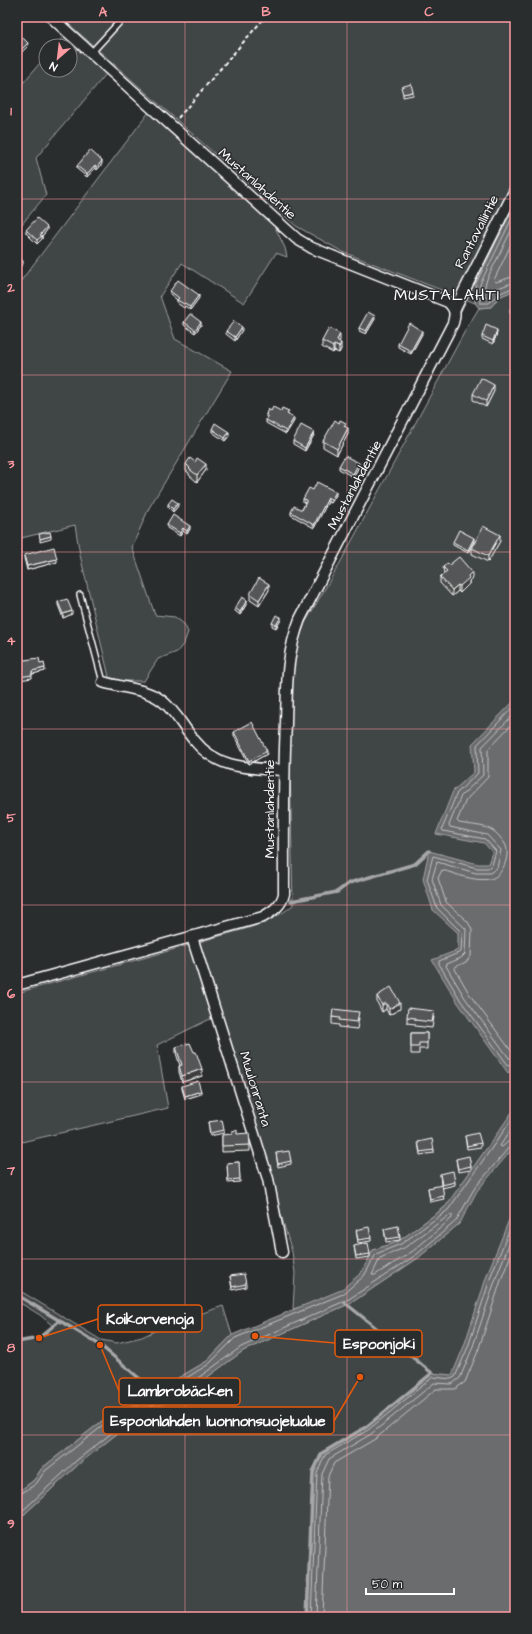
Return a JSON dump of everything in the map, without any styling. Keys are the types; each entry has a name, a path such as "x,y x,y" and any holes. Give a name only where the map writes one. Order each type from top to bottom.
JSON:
{"street":[{"name":"Mustanlahdentie","path":"17,985 263,917 274,911 282,900 284,770 289,657 294,635 453,323 454,309 448,302 312,248 297,239 51,17"},
{"name":"Rantavallintie","path":"454,309 515,190"},
{"path":"103,682 144,692 161,700 174,713 195,741 214,757 236,767 284,770"},
{"name":"Muulonranta","path":"192,937 268,1179 282,1252"}],"lane":[{"path":"91,53 124,17"},
{"path":"80,595 103,682"}],"path":[{"path":"172,126 265,17"}],"shaded area":[{"path":"61,17 515,17 515,203 476,284 475,303 343,252 296,226"},
{"path":"78,49 106,74 36,158 46,195 17,230 17,90 38,65 38,78 78,78"},
{"path":"149,112 274,225 285,248 287,257 276,253 244,303 182,263 160,296 175,339 232,371 149,508 132,547 155,615 175,617 184,624 188,632 184,643 177,652 158,659 144,681 110,681 80,555 75,525 17,539 17,286"},
{"path":"515,290 515,1617 17,1617 17,1521 80,1463 133,1421 194,1387 243,1351 351,1303 418,1258 460,1223 445,1207 399,1241 373,1250 362,1273 348,1286 330,1296 293,1309 295,1273 292,1252 222,1016 208,1020 157,1045 168,1108 17,1143 17,993 251,927 273,918 293,905 290,762 293,658 305,623 340,563 465,331 479,308 491,307 499,297"},
{"path":"17,1289 101,1340 117,1343 142,1337 165,1326 223,1306 232,1335 207,1361 168,1384 151,1388 144,1397 125,1410 107,1417 42,1468 34,1480 17,1493 17,1342 39,1338 53,1326 40,1315 17,1301"}],"water":[{"path":"515,203 515,290 499,297 491,307 479,308 475,303 476,284"},
{"path":"515,700 515,1066 508,1073 458,1003 432,960 458,950 458,933 433,910 423,879 429,851 478,864 488,864 492,852 484,843 436,834 453,791 474,772 472,744"},
{"path":"515,1108 515,1146 477,1191 460,1223 418,1258 351,1303 243,1351 194,1387 133,1421 80,1463 17,1521 17,1493 34,1480 42,1468 107,1417 125,1410 144,1397 151,1388 168,1384 207,1361 232,1335 341,1290 361,1273 373,1250 399,1241 445,1207"},
{"path":"515,1205 515,1617 307,1617 313,1472 322,1453 366,1427 432,1373 452,1375 464,1346 488,1272"}],"building":[{"path":"22,37 28,43 17,54 17,40 18,41"},
{"path":"411,84 413,92 403,94 401,87"},
{"path":"90,150 102,161 97,167 95,165 87,174 77,166"},
{"path":"37,218 47,227 40,235 42,236 37,240 26,230"},
{"path":"17,255 23,261 17,267"},
{"path":"178,280 199,295 190,307 177,300 179,298 170,291"},
{"path":"515,300 515,313 510,310"},
{"path":"368,312 375,316 366,331 359,328"},
{"path":"190,314 201,322 195,330 184,322"},
{"path":"234,321 242,327 235,337 226,331"},
{"path":"409,323 422,331 411,351 398,344"},
{"path":"486,325 497,330 493,341 482,336"},
{"path":"329,328 340,334 337,340 341,343 339,347 334,345 333,347 322,341"},
{"path":"481,378 494,385 486,401 473,394"},
{"path":"273,407 281,411 282,408 289,411 287,414 294,418 286,431 266,420 268,416 266,414 268,409 271,411"},
{"path":"335,420 339,423 340,420 346,423 344,426 348,428 337,449 323,441"},
{"path":"215,423 229,432 225,438 212,429"},
{"path":"301,425 314,432 305,448 293,441"},
{"path":"345,456 359,463 353,474 339,466"},
{"path":"190,458 195,462 197,458 206,464 197,475 189,469 190,468 186,464"},
{"path":"317,482 336,492 331,500 328,498 314,525 291,512 294,506 302,510 307,500 303,499 309,488 313,490"},
{"path":"172,499 178,503 173,509 168,504"},
{"path":"173,515 190,526 187,531 183,528 180,533 167,525"},
{"path":"483,526 500,535 488,556 472,548"},
{"path":"459,530 474,538 468,550 453,542"},
{"path":"50,532 51,536 40,539 39,534"},
{"path":"54,547 57,559 27,566 24,555"},
{"path":"459,557 472,572 468,576 469,578 460,586 458,585 452,590 440,577 447,571 443,567 448,563 449,565"},
{"path":"259,578 269,584 259,600 250,594"},
{"path":"242,597 247,600 240,612 235,608"},
{"path":"67,599 72,611 63,614 58,602"},
{"path":"276,615 281,617 276,625 272,623"},
{"path":"39,658 40,663 44,662 45,668 32,671 32,675 19,677 17,661"},
{"path":"252,722 267,751 249,761 234,732"},
{"path":"391,987 400,1003 389,1009 386,1003 382,1005 377,996"},
{"path":"408,1008 434,1011 432,1022 415,1020 415,1018 407,1017"},
{"path":"333,1009 359,1012 357,1022 339,1020 340,1018 332,1017"},
{"path":"411,1033 427,1033 427,1043 419,1043 419,1047 411,1047"},
{"path":"190,1043 194,1052 196,1052 202,1069 182,1076 179,1066 182,1065 176,1047"},
{"path":"198,1081 201,1091 185,1096 182,1086"},
{"path":"222,1120 224,1130 210,1133 208,1122"},
{"path":"237,1130 237,1134 249,1133 250,1145 222,1146 222,1135 232,1134 232,1131"},
{"path":"478,1133 481,1143 467,1146 465,1136"},
{"path":"432,1139 434,1150 420,1152 418,1142"},
{"path":"289,1151 291,1161 278,1164 276,1153"},
{"path":"469,1156 471,1166 458,1169 456,1159"},
{"path":"239,1162 240,1179 228,1180 227,1163"},
{"path":"453,1171 455,1182 442,1185 440,1174"},
{"path":"442,1185 444,1196 430,1199 428,1188"},
{"path":"398,1226 400,1237 386,1239 384,1229"},
{"path":"369,1227 371,1238 358,1240 356,1230"},
{"path":"368,1243 370,1254 356,1256 354,1246"},
{"path":"244,1274 246,1284 232,1287 230,1276"}],"waterway":[{"path":"291,901 337,892 349,883 415,864 429,851"},
{"path":"17,1295 100,1345 153,1390"},
{"path":"307,1617 313,1472 322,1453 366,1427 432,1373 344,1302"},
{"path":"17,1342 39,1338 60,1320"}],"place":[{"name":"Espoonjoki","path":"255,1336"},
{"name":"Koikorvenoja","path":"39,1338"},
{"name":"Lambrobäcken","path":"100,1345"},
{"name":"Espoonlahden luonnonsuojelualue","path":"360,1377"}],"district":[{"name":"MUSTALAHTI","path":"447,295"}]}
